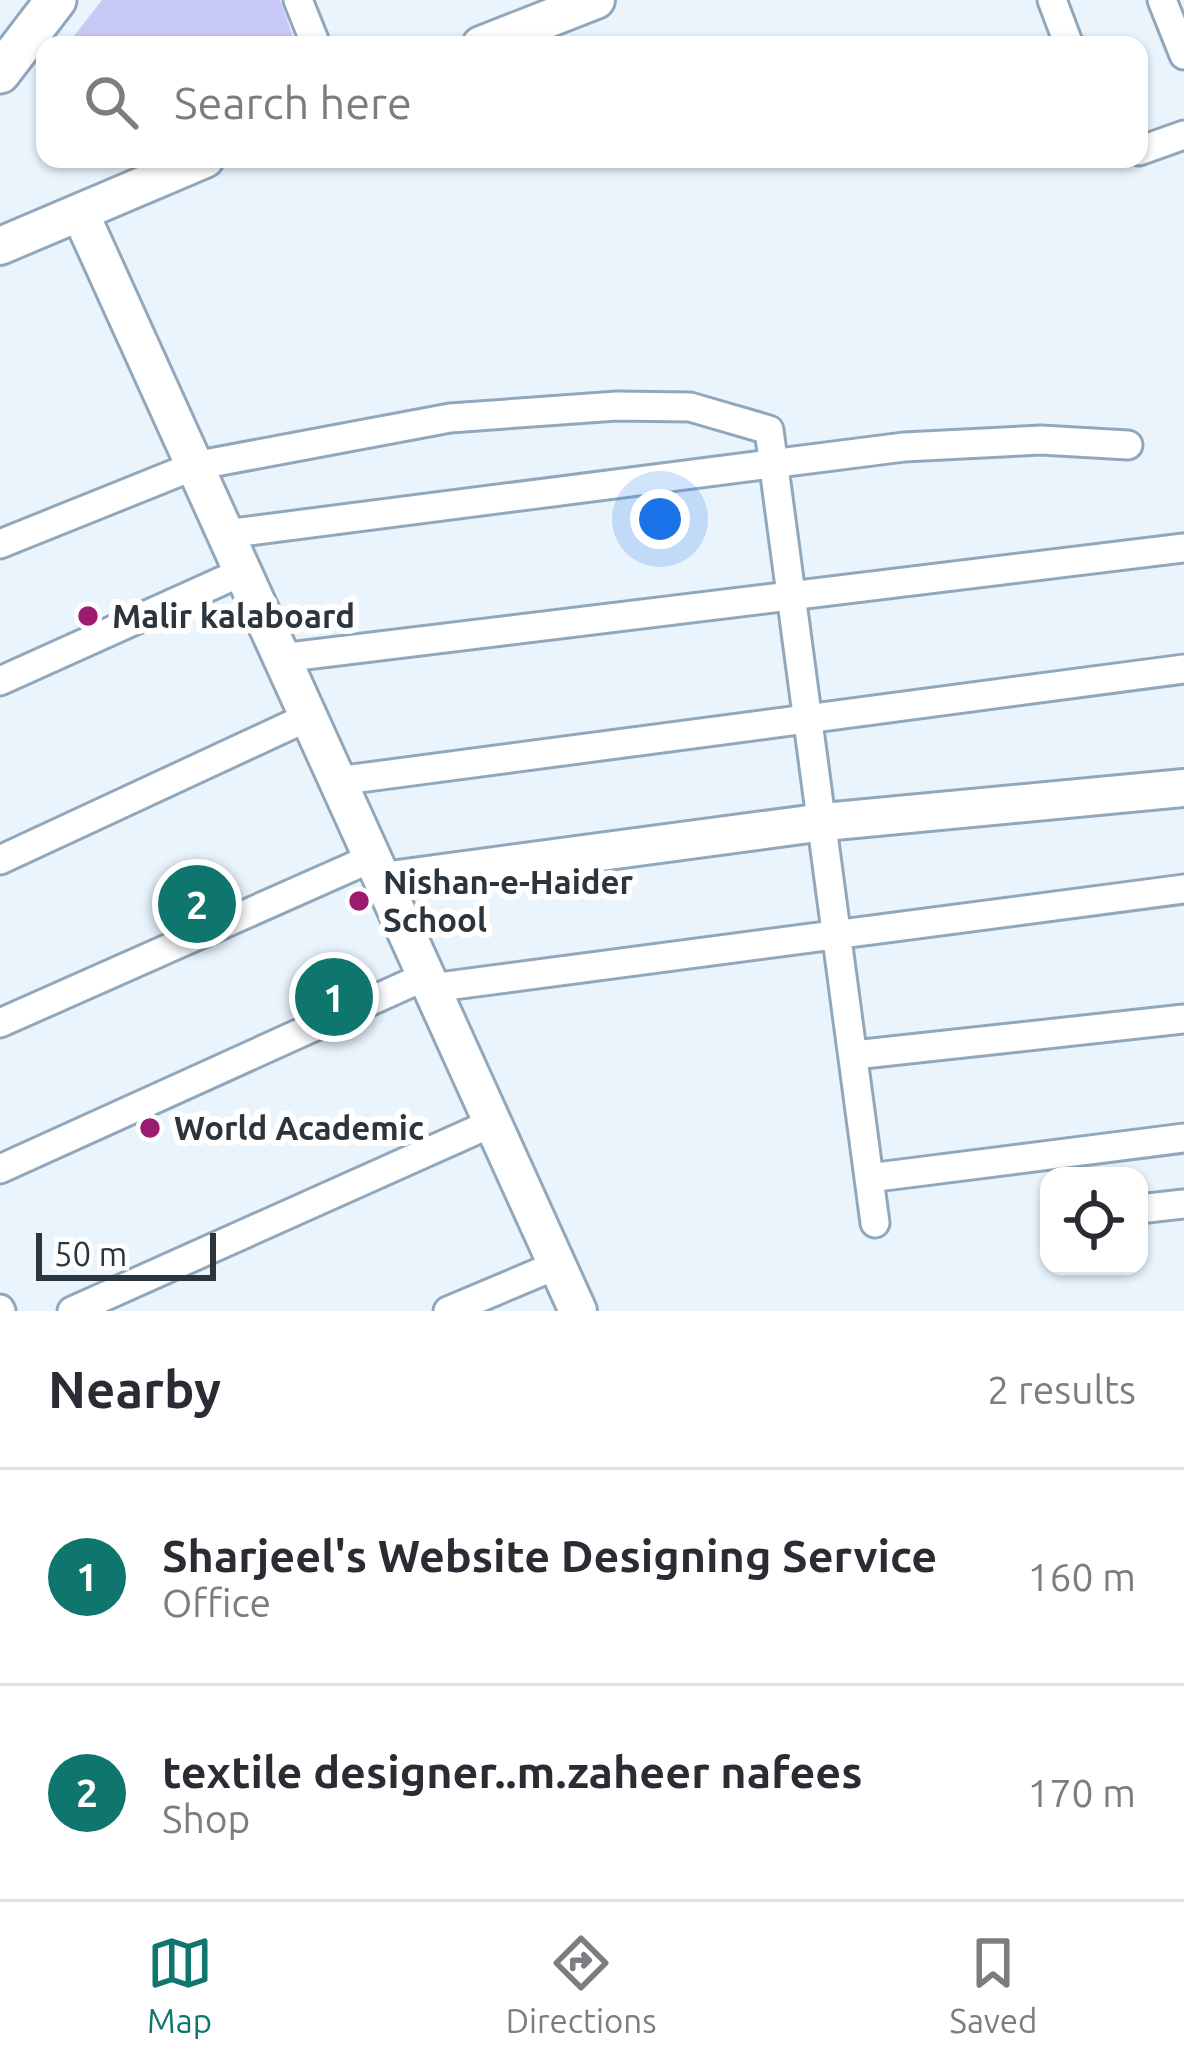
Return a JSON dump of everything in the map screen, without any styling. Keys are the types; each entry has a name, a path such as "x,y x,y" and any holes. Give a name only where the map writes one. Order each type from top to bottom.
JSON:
{"main road":[{"path":"0,29 22,0"},
{"path":"0,73 56,0"}],"street":[{"path":"298,0 312,36"},
{"path":"505,36 596,0"},
{"path":"1052,0 1066,36"},
{"path":"1162,0 1184,55"},
{"path":"1148,149 1184,135"},
{"path":"0,246 184,168"},
{"path":"80,213 578,1311"},
{"path":"0,544 194,466 450,418 617,406 690,407 769,430 875,1223"},
{"path":"225,534 776,462 1041,440 1128,446"},
{"path":"281,658 1184,548"},
{"path":"0,681 242,572"},
{"path":"337,781 1184,669"},
{"path":"0,860 308,717"},
{"path":"0,1023 378,870 1184,788"},
{"path":"0,1169 428,982 1184,889"},
{"path":"854,1055 1184,1019"},
{"path":"72,1311 492,1123"},
{"path":"869,1178 1184,1138"},
{"path":"1148,1208 1184,1204"},
{"path":"448,1311 556,1265"}],"shaded area":[{"path":"102,0 280,0 293,36 74,36"}],"place":[{"name":"Malir kalaboard","path":"88,616"},
{"name":"Nishan-e-Haider School","path":"359,901"},
{"name":"textile designer..m.zaheer nafees","path":"197,904"},
{"name":"Sharjeel's Website Designing Service","path":"334,997"},
{"name":"World Academic","path":"150,1128"}]}
